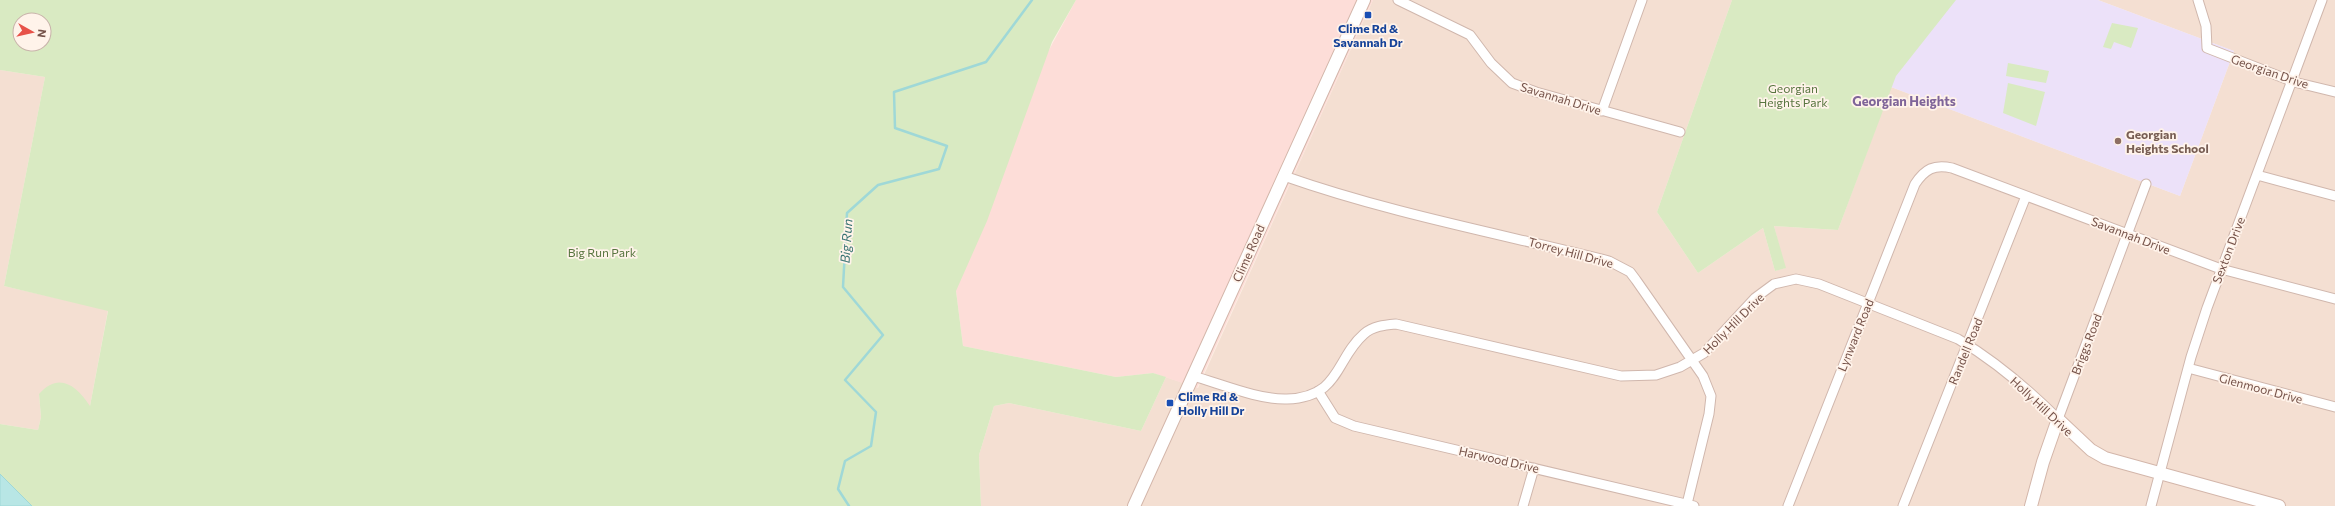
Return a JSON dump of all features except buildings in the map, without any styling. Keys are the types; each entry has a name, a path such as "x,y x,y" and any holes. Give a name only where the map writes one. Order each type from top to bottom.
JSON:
{"main road":[{"name":"Clime Road","path":"1134,506 1364,0"},
{"name":"Holly Hill Drive","path":"2058,419 2078,439 2098,454 2121,464 2279,506"},
{"name":"Briggs Road","path":"2031,506 2043,462 2058,419"}],"street":[{"name":"Savannah Drive","path":"1398,0 1470,35 1491,63 1512,83 1536,92 1680,132"},
{"path":"1602,111 1642,0"},
{"name":"Georgian Drive","path":"2198,0 2206,26 2207,48 2292,81 2335,92"},
{"name":"Sexton Drive","path":"2151,506 2188,368 2221,269 2322,0"},
{"name":"Savannah Drive","path":"1930,168 1941,166 1952,168 2221,269 2335,299"},
{"name":"Lynward Road","path":"1788,506 1915,184 1921,174 1930,168"},
{"path":"2257,175 2335,196"},
{"name":"Torrey Hill Drive","path":"1284,176 1325,190 1609,260 1621,266 1636,280 1692,360 1703,376 1711,396 1709,414 1691,505"},
{"name":"Briggs Road","path":"2058,419 2146,184"},
{"name":"Randell Road","path":"1903,506 2026,196"},
{"name":"Holly Hill Drive","path":"1193,376 1276,399 1299,398 1318,391 1332,380 1364,334 1385,325 1407,325 1621,376 1656,375 1680,367 1715,343 1755,298 1774,284 1796,279 1819,284 1868,302 1968,344 1984,354 2058,419"},
{"name":"Glenmoor Drive","path":"2188,368 2335,407"},
{"name":"Harwood Drive","path":"1318,391 1335,418 1354,426 1691,505"},
{"path":"1523,506 1534,468"}],"shaded area":[{"path":"1076,0 1373,0 1197,388 1153,373 1116,377 963,346 949,235"},
{"path":"1373,0 1732,0 1657,212 1698,273 1763,228 1775,271 1785,268 1774,226 1838,230 1891,87 2180,196 2234,51 2098,0 2335,0 2335,506 981,506 979,455 994,406 1009,403 1141,431 1166,377 1198,388"},
{"name":"Georgian Heights School","path":"1924,0 2098,0 2234,51 2180,196 1891,87"},
{"path":"0,70 45,77 4,286 108,310 90,406 39,394 41,417 38,430 0,424"}],"green space":[{"name":"Big Run Park","path":"0,0 1076,0 1052,42 987,221 956,291 963,346 1116,377 1153,373 1166,377 1141,431 1009,403 994,406 979,455 981,506 32,506 0,474 0,424 38,430 41,417 39,394 46,387 54,383 60,382 73,387 90,406 108,311 4,286 45,77 0,70"},
{"name":"Georgian Heights Park","path":"1732,0 1956,0 1896,76 1838,230 1774,226 1786,268 1775,271 1763,228 1698,273 1657,212"},
{"path":"2112,23 2138,28 2131,48 2114,42 2111,49 2103,47"},
{"path":"2008,63 2049,71 2046,83 2006,76"},
{"path":"2008,83 2045,92 2036,126 2003,113"}],"water":[{"path":"0,474 32,506 0,506"}],"waterway":[{"name":"Big Run","path":"849,506 838,489 845,461 871,446 876,412 845,380 883,335 843,287 847,213 878,185 939,169 947,146 895,128 894,92 986,62 1032,0"}],"place":[{"name":"Clime Rd & Savannah Dr","path":"1368,15"},
{"name":"Georgian Heights School","path":"2118,141"},
{"name":"Clime Rd & Holly Hill Dr","path":"1170,403"}],"district":[{"name":"Georgian Heights","path":"1904,101"}]}
